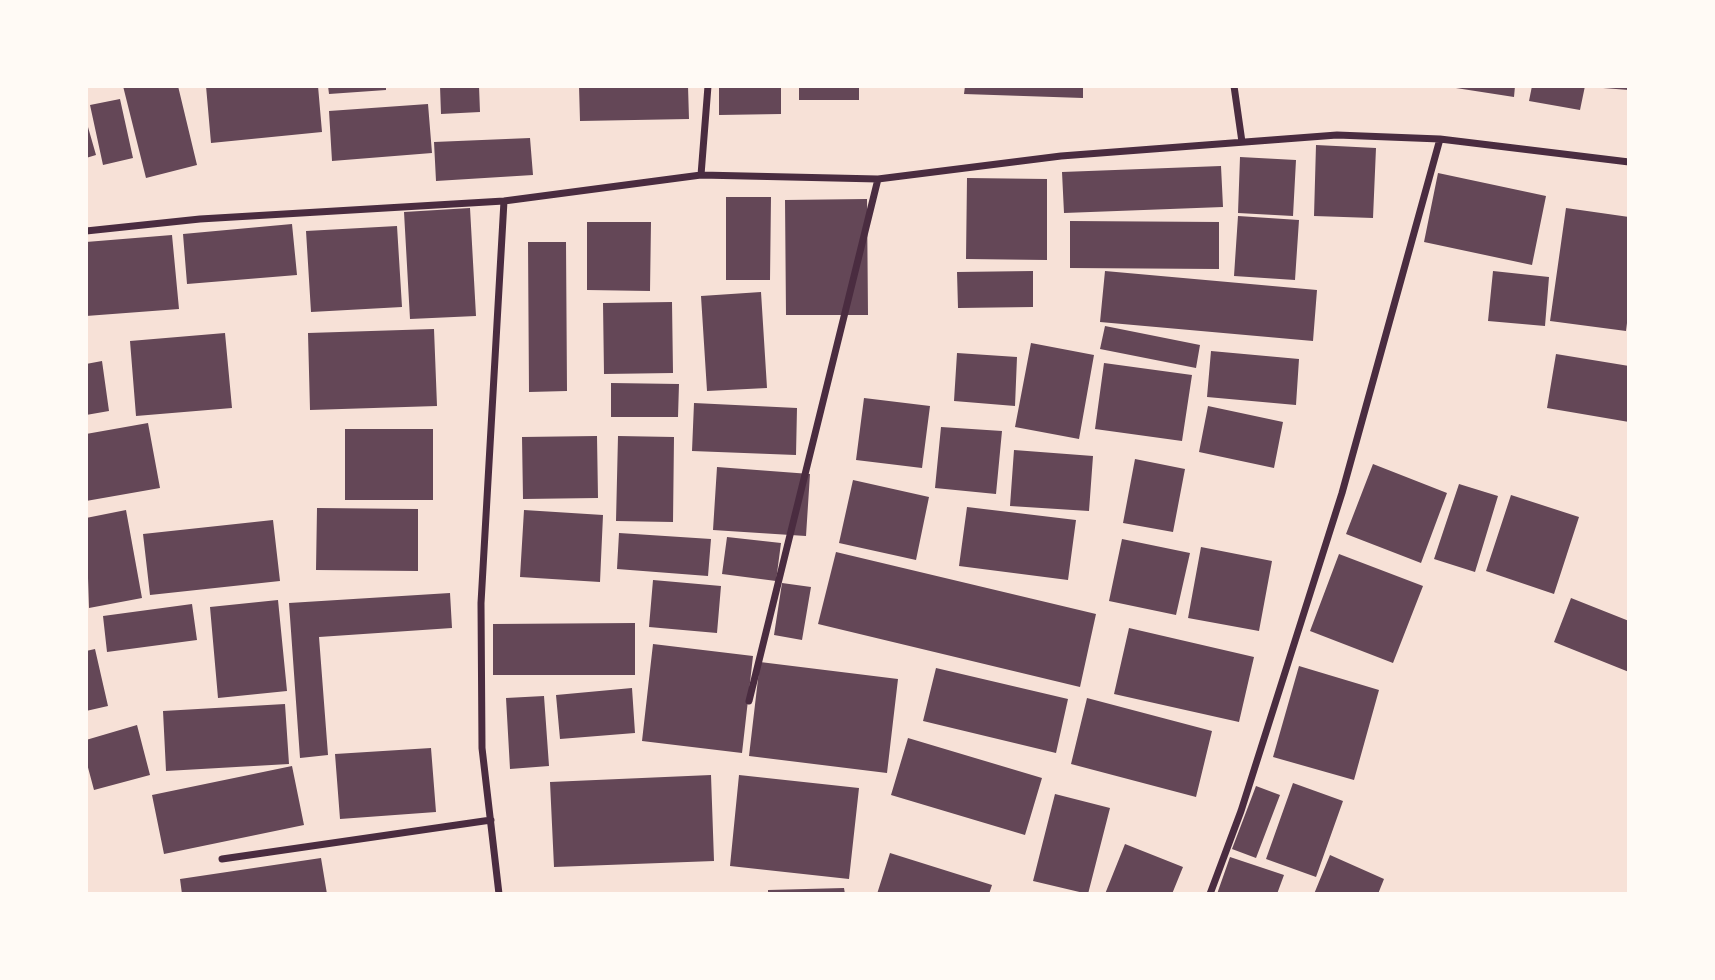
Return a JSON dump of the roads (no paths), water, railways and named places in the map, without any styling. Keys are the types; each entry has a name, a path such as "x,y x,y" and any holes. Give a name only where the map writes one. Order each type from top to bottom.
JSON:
{"street":[{"path":"701,175 708,86"},
{"path":"1234,86 1242,142"},
{"path":"86,231 200,219 504,201 701,175 878,179 1061,156 1337,135 1440,139 1629,162"},
{"path":"1210,894 1241,811 1342,493 1440,139"},
{"path":"748,701 878,179"},
{"path":"499,894 482,748 481,603 504,201"},
{"path":"222,859 491,820"}]}
